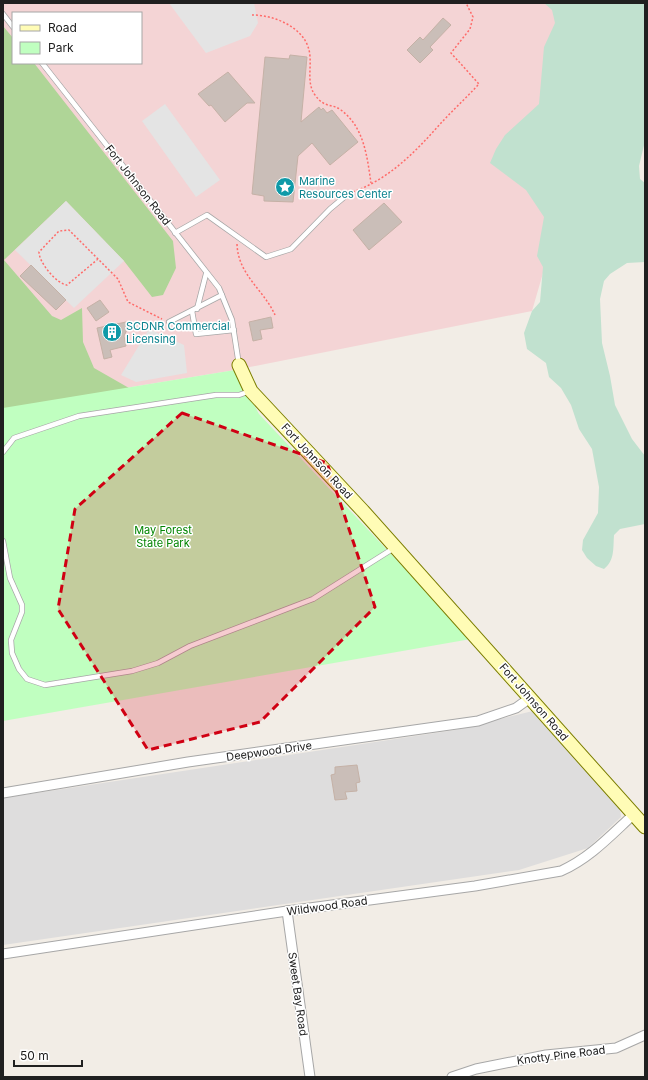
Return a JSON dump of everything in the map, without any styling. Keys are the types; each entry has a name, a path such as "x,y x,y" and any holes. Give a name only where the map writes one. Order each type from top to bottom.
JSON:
{"street":[{"name":"Fort Johnson Road","path":"239,365 251,391 396,548 645,827"},
{"name":"Deepwood Drive","path":"3,793 188,762 478,721 516,708 530,698"},
{"name":"Wildwood Road","path":"3,954 287,911 475,886 561,871 574,865 596,850 633,815"},
{"name":"Sweet Bay Road","path":"287,911 310,1077"},
{"name":"Knotty Pine Road","path":"452,1077 476,1069 546,1055 616,1048 645,1035"}],"lane":[{"path":"3,14 12,26"},
{"name":"Fort Johnson Road","path":"43,64 206,274 219,288 227,305 234,330 239,365"},
{"path":"175,233 207,215 236,234 266,257 291,249 330,209 348,194"},
{"path":"206,274 195,310 196,334 234,330"},
{"path":"169,322 222,295"},
{"path":"3,452 14,438 79,416 216,395 239,395 251,391"},
{"path":"3,541 10,578 22,605 22,612 11,640 12,653 19,669 27,679 37,684 45,685 132,671 158,663 190,646 313,599 396,548"}],"path":[{"path":"348,194 371,184 392,172 413,154 479,84 451,53 470,28 474,17 466,3"},
{"path":"252,15 266,15 274,18 293,29 306,40 310,57 310,84 312,89 322,104 339,108 354,122 364,146 371,184"},
{"path":"98,259 67,285 62,284 43,264 39,258 39,252 59,231 69,230 98,259 118,279 128,302 169,322"},
{"path":"236,234 237,248 248,277 266,299 276,315"}],"highlighted area":[{"path":"182,413 327,463 375,607 260,722 148,750 58,609 75,509"}],"shaded area":[{"name":"Marine Resources Center","path":"3,3 621,3 532,311 235,370 3,408"},
{"path":"169,3 254,3 258,23 250,36 206,53"},
{"path":"165,104 220,180 196,197 142,121"},
{"path":"66,201 124,261 74,308 15,250"},
{"path":"149,329 184,345 187,373 136,382 121,375"},
{"path":"533,711 620,809 621,817 588,848 519,870 3,945 3,798 455,730"}],"green space":[{"path":"544,3 645,3 645,141 639,166 640,179 645,183 645,262 627,263 610,274 604,281 600,299 602,343 615,405 632,439 645,456 645,524 620,529 614,535 612,558 604,569 596,566 587,558 582,550 583,540 598,513 599,487 592,449 579,429 571,405 561,388 549,377 546,363 527,349 524,333 532,311 540,302 543,267 537,256 544,217 526,190 490,163 496,149 505,135 539,104 544,47 555,23 552,10"},
{"path":"3,26 12,37 12,64 35,64 173,241 176,268 163,295 152,297 124,261 66,201 4,260 52,316 61,320 82,308 83,342 94,368 136,392 3,434"},
{"name":"May Forest State Park","path":"235,370 259,414 471,639 3,721 3,408"}],"building":[{"path":"443,18 451,25 430,47 433,50 420,63 407,50 420,37 423,40"},
{"path":"290,55 307,57 301,122 319,107 321,110 323,108 327,113 332,110 358,142 330,165 312,143 298,156 293,202 264,201 264,196 252,194 265,57 289,59"},
{"path":"228,72 255,103 247,103 225,122 211,105 209,106 198,94"},
{"path":"384,203 402,222 369,250 353,230"},
{"path":"31,265 66,300 56,310 20,276"},
{"path":"100,300 109,312 96,321 87,308"},
{"path":"271,317 273,328 260,330 262,339 253,341 249,322"},
{"name":"SCDNR Commercial Licensing","path":"131,321 124,336 126,346 110,350 112,357 104,359 97,328"},
{"path":"357,765 360,782 356,783 357,791 345,792 347,799 335,800 331,775 335,774 335,767"}],"place":[{"name":"Marine Resources Center","path":"285,187"},
{"name":"SCDNR Commercial Licensing","path":"112,332"}]}
